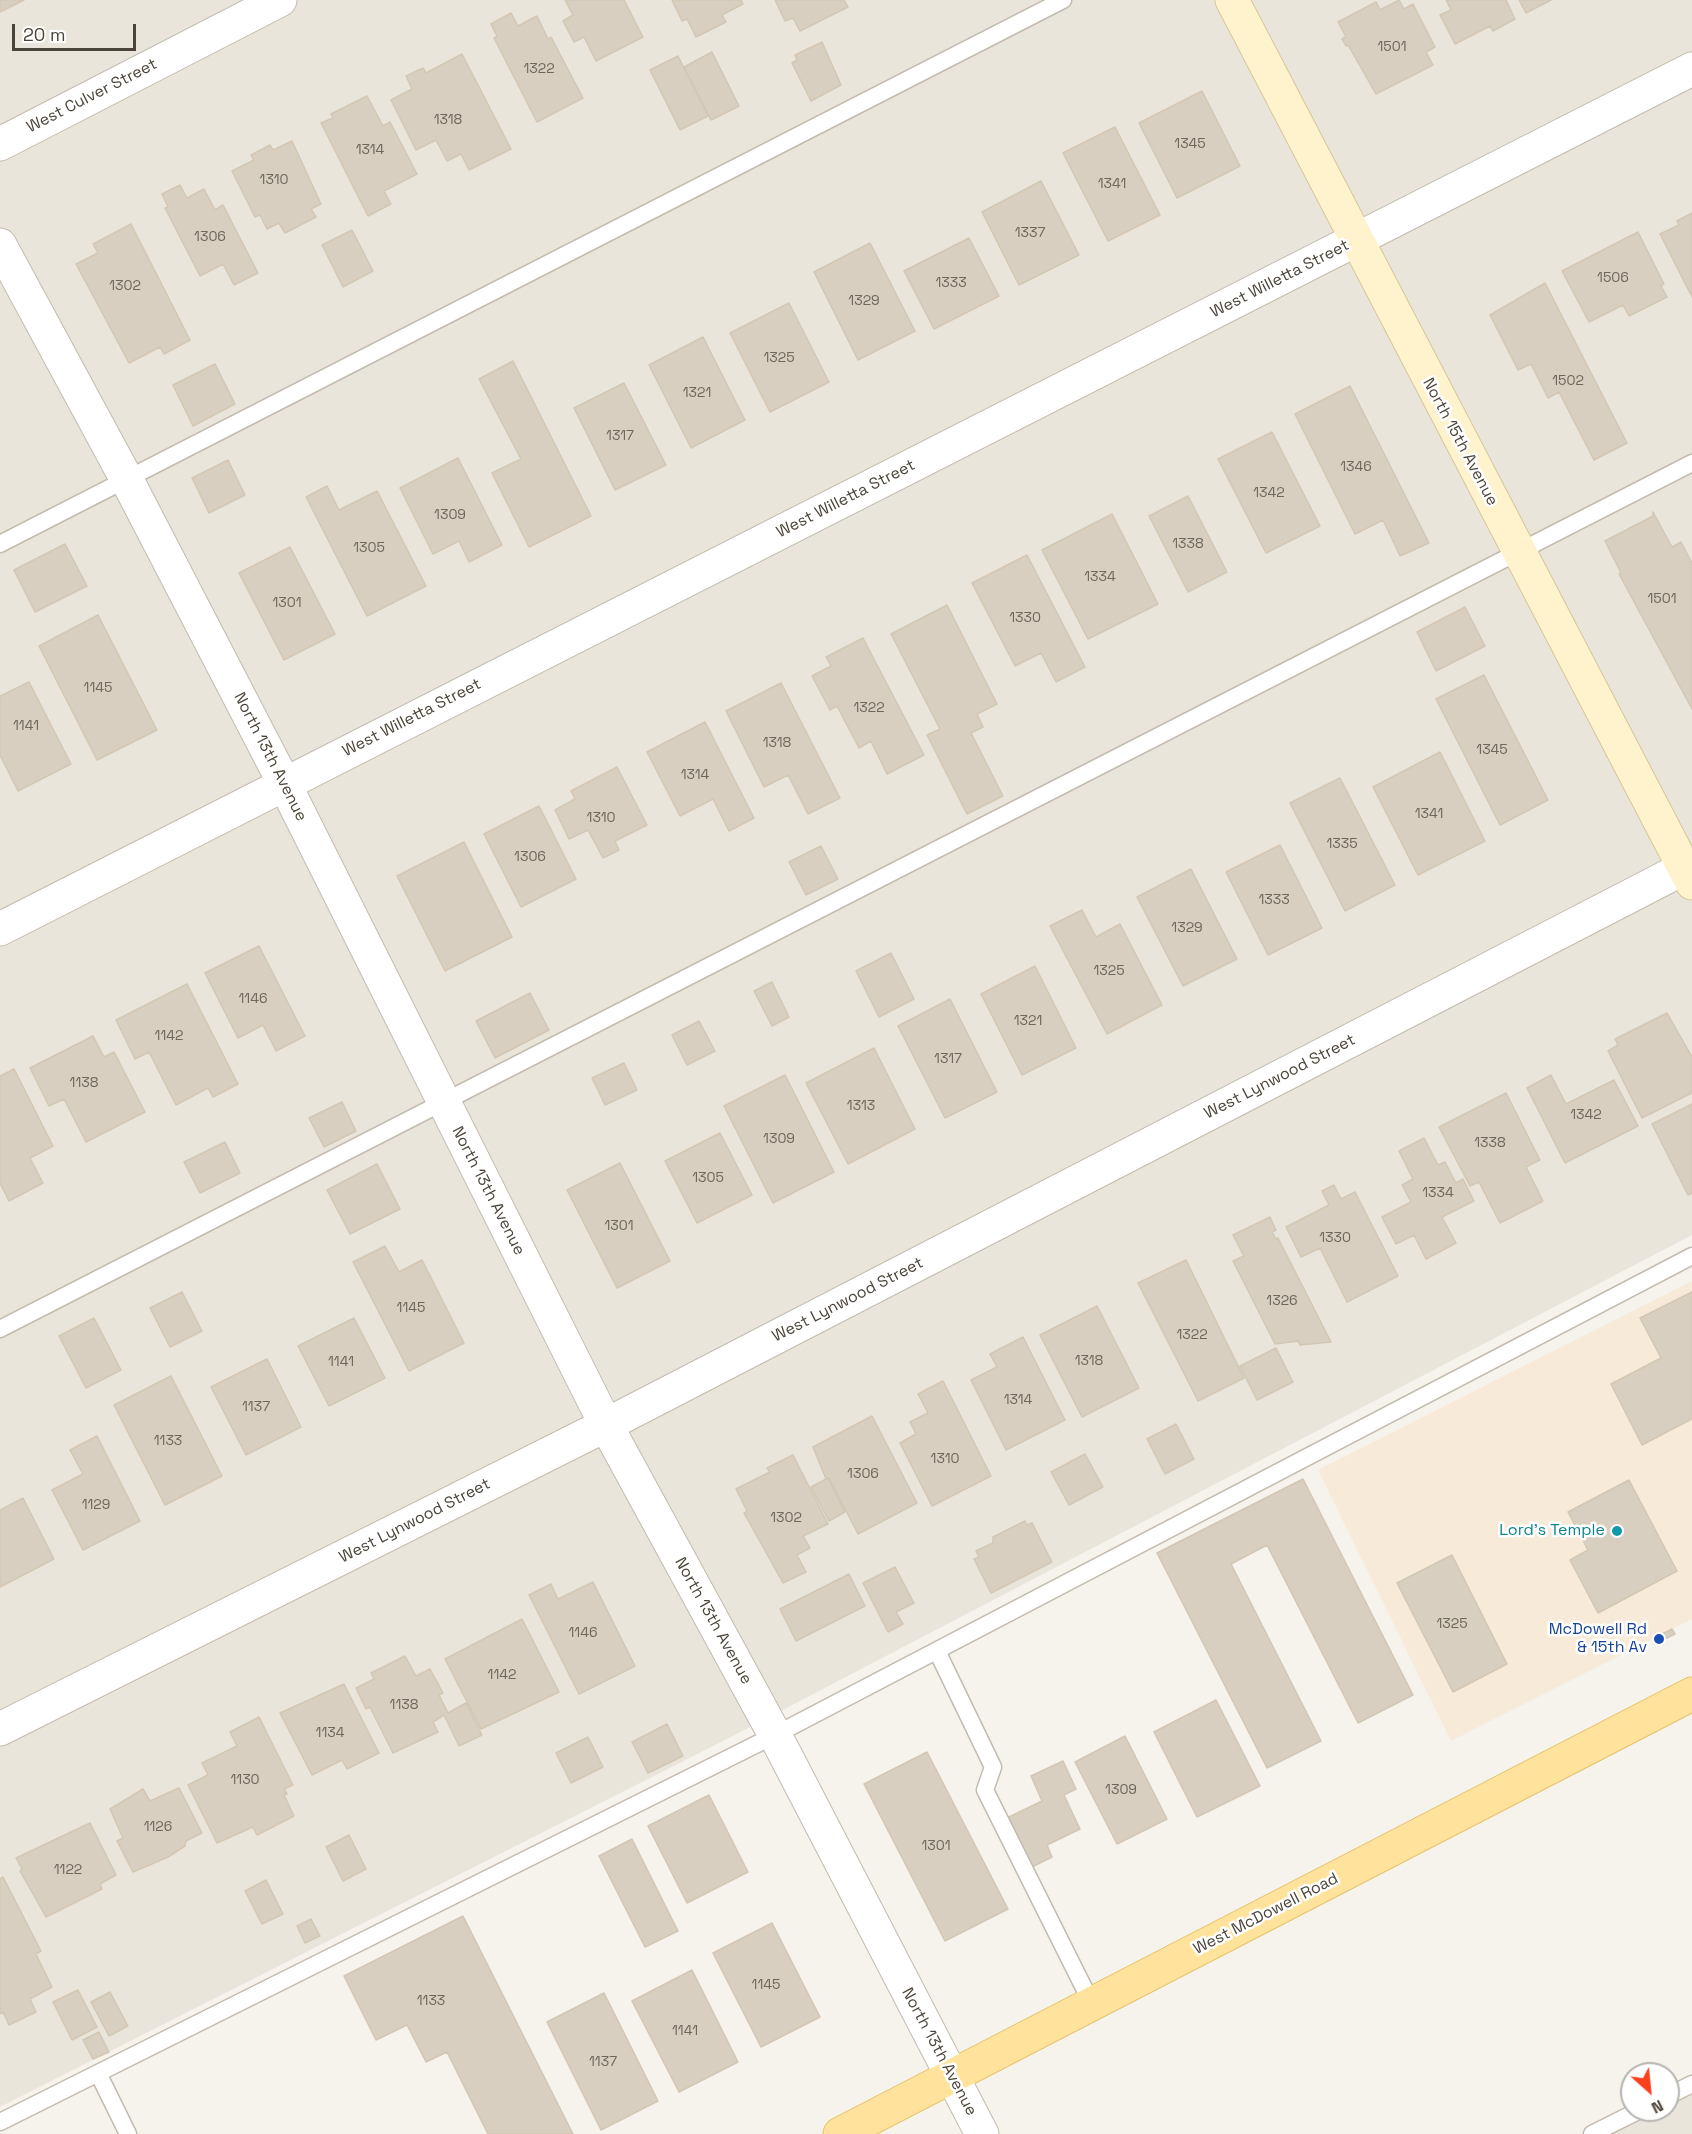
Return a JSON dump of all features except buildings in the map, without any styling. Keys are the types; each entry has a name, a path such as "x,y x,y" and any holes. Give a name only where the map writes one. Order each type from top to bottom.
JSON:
{"main road":[{"name":"West McDowell Road","path":"840,2134 1692,1694"}],"street":[{"name":"West Culver Street","path":"0,144 280,0"},
{"name":"North 15th Avenue","path":"1232,0 1518,553 1689,872"},
{"name":"West Willetta Street","path":"0,929 1692,69"},
{"name":"North 13th Avenue","path":"0,245 127,480 284,783 606,1425 775,1735 982,2134"},
{"name":"West Lynwood Street","path":"0,1730 606,1425 1689,872"}],"lane":[{"path":"0,544 1063,0"},
{"path":"0,1329 1692,462"},
{"path":"0,2122 775,1735 1692,1256"},
{"path":"937,1651 993,1767 985,1790 1092,2004"},
{"path":"98,2073 128,2134"},
{"path":"1592,2134 1620,2120"}],"shaded area":[{"path":"0,0 1692,0 1692,1235 729,1738 0,2107"},
{"path":"1692,1281 1692,1619 1451,1741 1318,1470"},
{"path":"1692,2084 1692,2134 1592,2134 1620,2120 1620,2122 1680,2122 1680,2090"}],"place":[{"name":"Lord's Temple","path":"1617,1531"},
{"name":"McDowell Rd & 15th Av","path":"1659,1639"}]}
